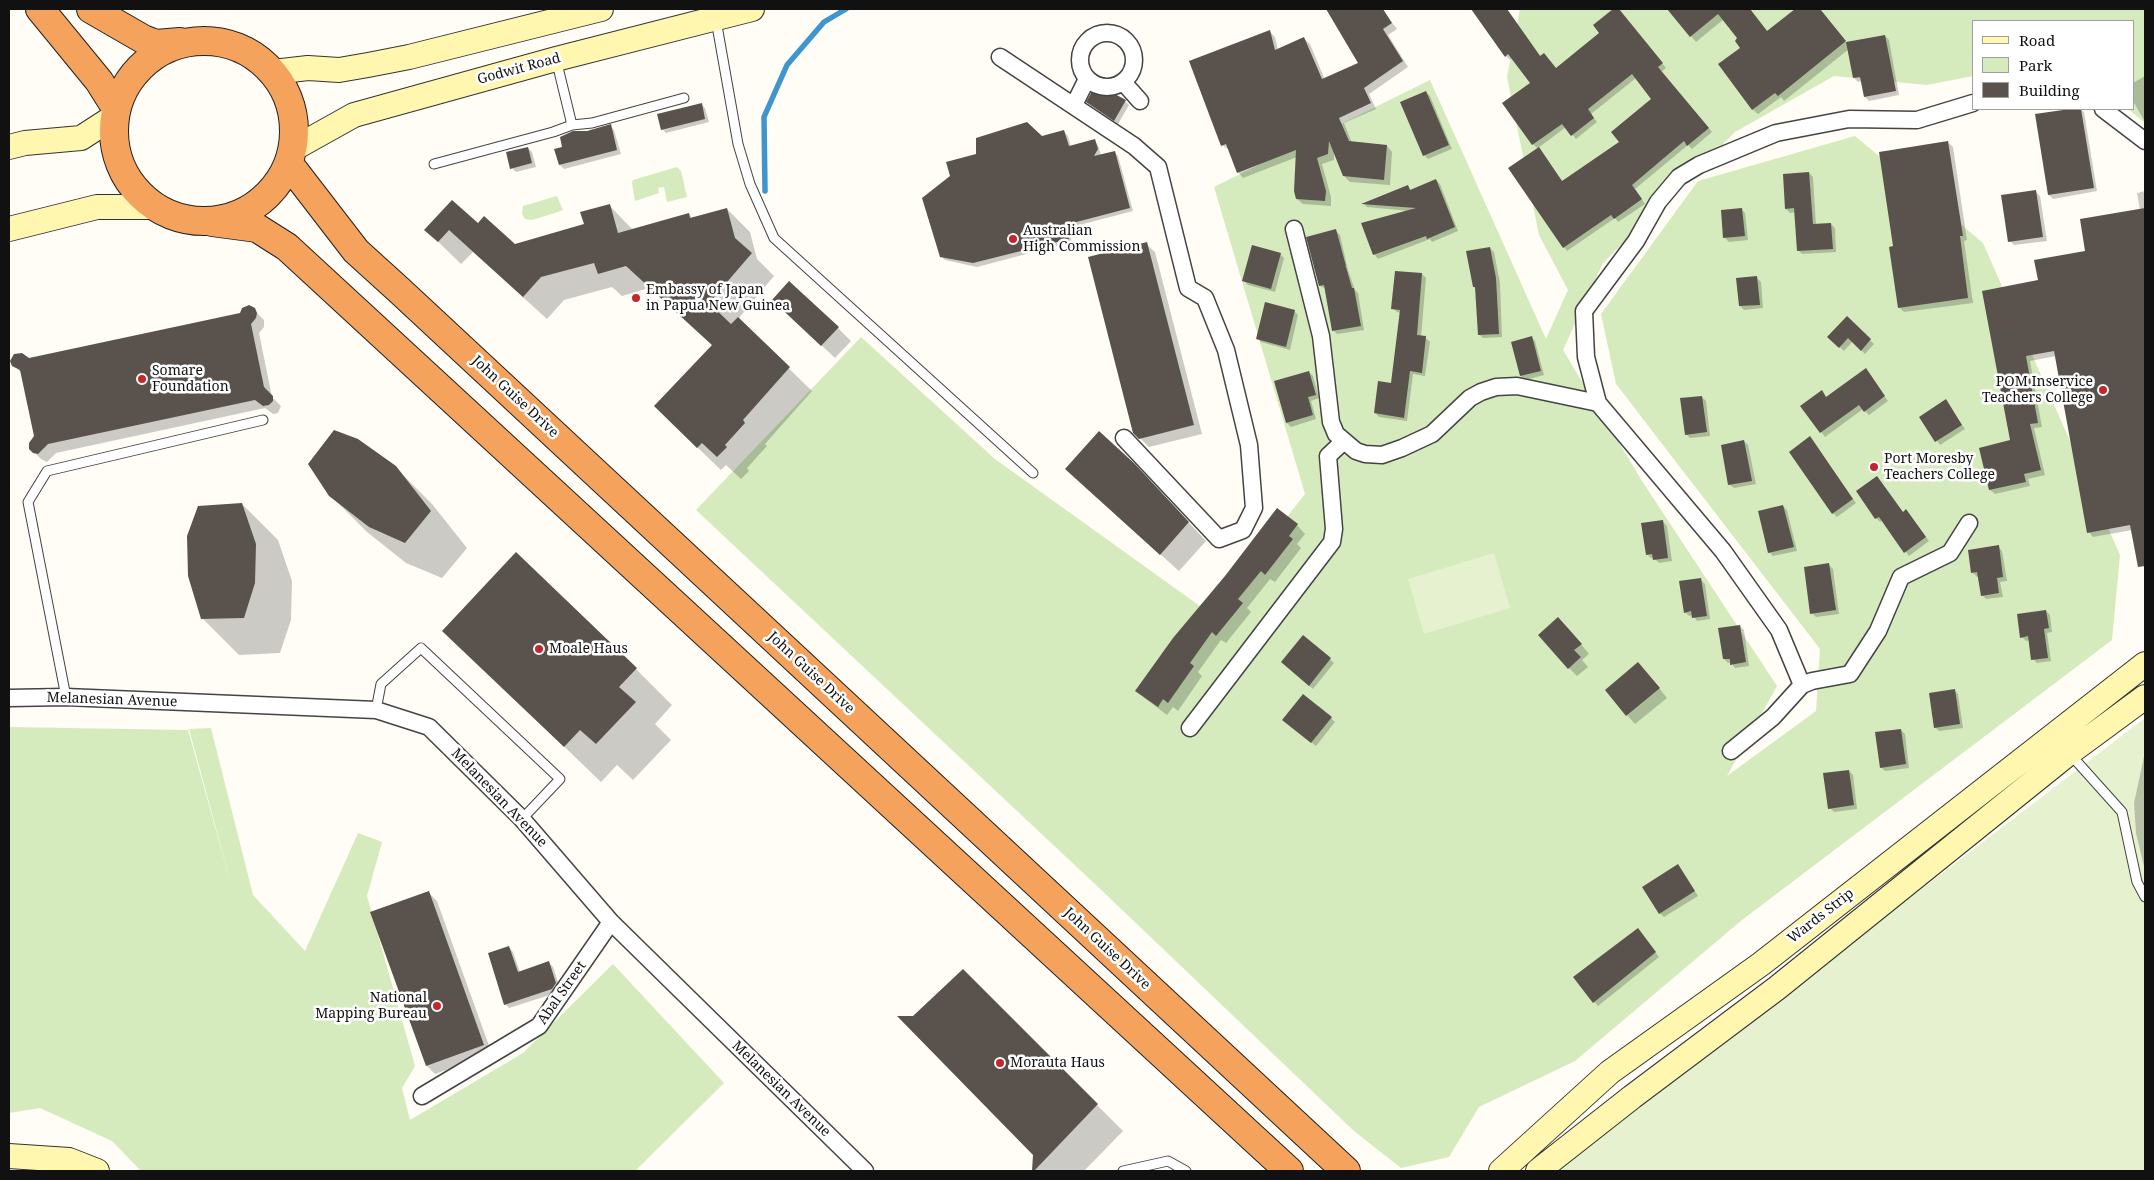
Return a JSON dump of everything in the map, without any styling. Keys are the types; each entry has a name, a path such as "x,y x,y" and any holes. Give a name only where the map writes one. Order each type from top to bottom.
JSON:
{"highway":[{"path":"40,9 99,82 115,112"},
{"path":"91,9 143,39 156,44 206,40 225,42 243,49 259,58 273,72 286,92 293,114 291,156 276,186 259,204 237,216 212,222"},
{"path":"206,40 182,43 160,51 140,66 126,85 115,112 114,142 121,167 134,189 154,207 181,219 256,228 286,246 1289,1171"},
{"name":"John Guise Drive","path":"291,156 356,251 1346,1171"}],"street":[{"path":"273,72 308,68 339,70 401,59 601,9"},
{"name":"Godwit Road","path":"291,156 354,115 556,59 752,9"},
{"path":"1113,33 1122,37 1133,50 1133,68 1123,82 1109,88 1087,80 1080,66 1081,51 1084,44 1096,35 1113,33"},
{"path":"1000,58 1134,146 1158,167 1188,288 1205,298 1226,350 1249,444 1254,508 1244,530 1219,539 1124,438"},
{"path":"1074,106 1087,80"},
{"path":"1123,82 1140,101"},
{"path":"1802,686 1779,630 1723,551 1598,403 1586,357 1583,334 1584,311 1636,242 1658,202 1679,177 1718,156 1776,133 1849,119 1917,120 1972,103"},
{"path":"2104,110 2145,142"},
{"path":"9,147 25,143 81,138 115,112"},
{"path":"9,229 97,207 154,207"},
{"path":"1294,229 1321,336 1331,422 1336,434 1344,442 1365,454 1382,455 1402,448 1432,434 1470,398 1481,392 1496,388 1517,386 1598,403"},
{"path":"1190,728 1332,542 1334,529 1328,456 1344,442"},
{"path":"1731,751 1773,718 1802,686 1812,681 1850,674 1878,632 1901,578 1950,553 1969,523"},
{"name":"Wards Strip","path":"1538,1171 1632,1097 1777,988 2062,744 2145,664"},
{"name":"Melanesian Avenue","path":"9,698 66,697 376,710 429,727 522,819 611,922 865,1171"},
{"name":"Wards Strip","path":"1501,1171 1610,1072 2062,744 2145,697"},
{"name":"Abal Street","path":"422,1096 540,1026 611,922"},
{"path":"9,1156 70,1160 97,1171"}],"lane":[{"path":"716,18 738,144 750,184 774,238 1033,473"},
{"path":"556,59 572,125"},
{"path":"434,164 553,132 572,125 592,123 684,98"},
{"path":"66,697 28,502 47,471 263,420"},
{"path":"376,710 382,684 421,648 560,779 522,819"},
{"path":"2062,744 2122,812 2137,882 2145,897"},
{"path":"1123,1171 1168,1162 1186,1171"}],"green space":[{"path":"1520,9 2145,9 2145,123 2129,110 2134,110 2134,20 1972,20 1972,76 1927,85 1834,76 1735,132 1603,263 1563,350 1642,481 1777,686 1727,776 1816,711 1820,649 1616,384 1601,314 1698,181 1855,136 1983,243 2120,555 2112,640 1742,920 1575,1061 1479,1107 1449,1157 1401,1168 1354,1131 1096,885 696,510 861,337 995,459 1211,614 1305,494 1214,187 1430,80 1546,339 1568,290 1539,235 1507,77"},
{"path":"677,167 681,171 687,197 667,202 664,187 658,188 659,193 635,201 633,180"},
{"path":"557,196 563,210 532,220 525,219 522,214 523,206"},
{"path":"1494,553 1510,608 1424,634 1408,579"},
{"path":"2145,718 2145,1171 1553,1171"},
{"path":"9,727 188,730 232,887 189,729 211,728 253,895 305,951 358,833 382,842 367,896 415,1066 402,1088 410,1120 523,1053 613,964 724,1083 635,1171 141,1171 112,1141 40,1108 9,1113"}],"building":[{"path":"1326,9 1383,9 1392,23 1383,29 1403,61 1364,88 1371,103 1339,118 1349,141 1387,145 1384,180 1343,176 1329,141 1328,154 1317,158 1326,191 1325,201 1296,199 1294,191 1296,150 1237,173 1226,144 1221,146 1189,61 1270,30 1275,50 1304,37 1322,79 1358,63"},
{"path":"1471,9 1507,9 1540,56 1544,53 1556,68 1599,33 1593,25 1613,9 1619,9 1663,63 1658,67 1709,128 1687,146 1684,141 1632,185 1642,199 1614,219 1611,215 1563,248 1508,168 1539,147 1562,181 1619,142 1611,132 1651,99 1632,74 1588,109 1594,118 1571,136 1562,124 1532,145 1502,103 1530,83 1508,54 1505,57"},
{"path":"1667,9 1750,9 1767,31 1795,9 1820,9 1846,41 1778,96 1775,93 1752,110 1718,64 1740,48 1735,41 1737,38 1718,14 1690,37"},
{"path":"1885,35 1896,91 1864,97 1860,77 1853,78 1846,42"},
{"path":"1095,86 1126,100 1114,121 1086,102"},
{"path":"1426,91 1449,145 1423,156 1400,102"},
{"path":"702,103 705,119 661,130 657,114"},
{"path":"2063,110 2081,110 2094,188 2048,195 2035,114"},
{"path":"1027,122 1042,136 1064,130 1069,146 1095,139 1098,149 1094,156 1115,151 1130,208 1065,225 1069,239 973,263 940,257 922,198 950,176 946,162 976,154 976,138"},
{"path":"611,124 617,150 559,165 554,149 562,147 560,137 573,131 587,131"},
{"path":"1948,141 1963,236 1960,236 1968,298 1898,308 1889,247 1893,246 1879,152"},
{"path":"528,147 532,163 510,169 506,152"},
{"path":"1809,172 1813,224 1831,223 1833,249 1797,251 1794,208 1785,209 1783,174"},
{"path":"1436,179 1455,227 1427,239 1426,236 1373,255 1361,223 1416,208 1361,204 1408,185 1410,190"},
{"path":"2036,190 2043,237 2008,242 2001,195"},
{"path":"452,200 478,223 484,216 515,244 584,224 580,212 610,204 618,233 689,213 690,218 727,208 735,238 752,253 709,303 731,324 738,317 790,367 743,420 745,423 717,457 702,443 697,448 654,406 712,345 626,266 598,274 594,263 541,277 523,297 449,230 438,242 424,230"},
{"path":"1742,208 1745,236 1723,238 1721,210"},
{"name":"POM Inservice Teachers College","path":"2145,208 2145,566 2138,567 2130,525 2087,533 2054,351 2026,356 2038,423 2030,424 2041,470 2024,474 2026,482 1989,490 1979,448 2010,440 1982,291 2038,280 2034,260 2085,251 2080,219"},
{"path":"1336,229 1345,266 1352,288 1354,288 1361,326 1332,331 1324,285 1319,286 1306,237"},
{"path":"1147,242 1194,425 1139,439 1133,433 1088,257"},
{"path":"1252,245 1281,253 1271,289 1242,281"},
{"path":"1490,247 1496,278 1499,334 1478,335 1475,287 1473,287 1466,251"},
{"path":"1395,271 1422,273 1417,335 1426,336 1422,373 1410,371 1404,418 1374,413 1378,381 1391,383 1400,310 1391,309"},
{"path":"1757,276 1760,305 1739,306 1736,278"},
{"path":"789,281 839,327 821,346 772,300"},
{"path":"1265,302 1295,310 1286,347 1256,339"},
{"name":"Somare Foundation","path":"249,305 255,308 257,313 256,318 251,324 264,387 273,396 273,401 269,405 263,406 255,400 48,444 38,454 33,453 29,449 29,443 34,436 20,370 12,366 10,361 14,354 22,353 29,358 240,313 242,308"},
{"path":"1847,316 1871,339 1861,351 1848,338 1839,348 1827,337"},
{"path":"1532,336 1541,371 1520,376 1511,342"},
{"path":"1866,368 1885,396 1864,412 1859,405 1820,433 1800,406 1822,390 1826,397"},
{"path":"1309,371 1316,395 1308,397 1313,415 1286,423 1274,381"},
{"path":"1702,396 1707,432 1685,435 1680,398"},
{"path":"1946,399 1962,425 1935,442 1919,417"},
{"path":"334,430 358,439 396,466 431,511 405,543 369,527 329,496 308,464"},
{"path":"1099,431 1135,464 1189,522 1160,555 1065,469"},
{"path":"1810,436 1853,499 1832,514 1789,452"},
{"path":"1744,440 1752,481 1728,485 1721,445"},
{"path":"1877,476 1903,512 1906,509 1926,537 1904,553 1879,517 1875,519 1856,491"},
{"path":"242,503 256,544 255,583 244,618 201,619 188,576 187,536 198,506"},
{"path":"1783,505 1794,547 1768,553 1758,511"},
{"path":"1277,508 1298,524 1289,536 1293,539 1265,575 1261,571 1238,599 1243,603 1216,636 1212,632 1190,663 1194,666 1168,703 1163,699 1158,707 1135,691 1173,638 1225,576"},
{"path":"1663,520 1668,558 1653,560 1652,554 1646,555 1641,523"},
{"path":"1999,545 2003,577 1997,578 1999,593 1981,596 1977,572 1971,573 1968,550"},
{"name":"Moale Haus","path":"516,552 637,668 619,687 636,702 596,744 580,730 564,747 442,631"},
{"path":"1829,563 1836,610 1810,614 1804,567"},
{"path":"1701,578 1707,616 1692,618 1691,611 1684,613 1679,581"},
{"path":"2046,610 2049,628 2044,629 2048,658 2031,660 2028,636 2020,638 2017,614"},
{"path":"1558,617 1582,644 1574,650 1581,657 1568,669 1538,635"},
{"path":"1740,625 1746,662 1730,665 1730,659 1723,659 1718,628"},
{"path":"1303,635 1331,658 1309,686 1281,662"},
{"path":"1638,662 1660,688 1626,716 1605,690"},
{"path":"1955,689 1960,724 1934,728 1929,693"},
{"path":"1303,694 1332,717 1311,743 1282,720"},
{"path":"1901,729 1906,764 1880,768 1875,732"},
{"path":"1849,770 1854,805 1828,809 1823,773"},
{"path":"1678,864 1695,891 1659,914 1642,887"},
{"name":"National Mapping Bureau","path":"429,891 484,1045 426,1066 370,912"},
{"path":"1638,928 1656,952 1593,1003 1573,977"},
{"path":"509,946 518,972 549,961 556,983 552,989 504,1005 488,953"},
{"name":"Morauta Haus","path":"963,969 1098,1104 1034,1171 1032,1171 1033,1155 897,1016 913,1016"}],"waterway":[{"path":"765,191 764,117 787,65 824,22 846,9"}],"place":[{"name":"Australian High Commission","path":"1013,239"},
{"name":"Embassy of Japan in Papua New Guinea","path":"636,298"},
{"name":"Somare Foundation","path":"142,379"},
{"name":"POM Inservice Teachers College","path":"2103,390"},
{"name":"Port Moresby Teachers College","path":"1874,467"},
{"name":"Moale Haus","path":"539,649"},
{"name":"National Mapping Bureau","path":"437,1006"},
{"name":"Morauta Haus","path":"1000,1063"}]}
